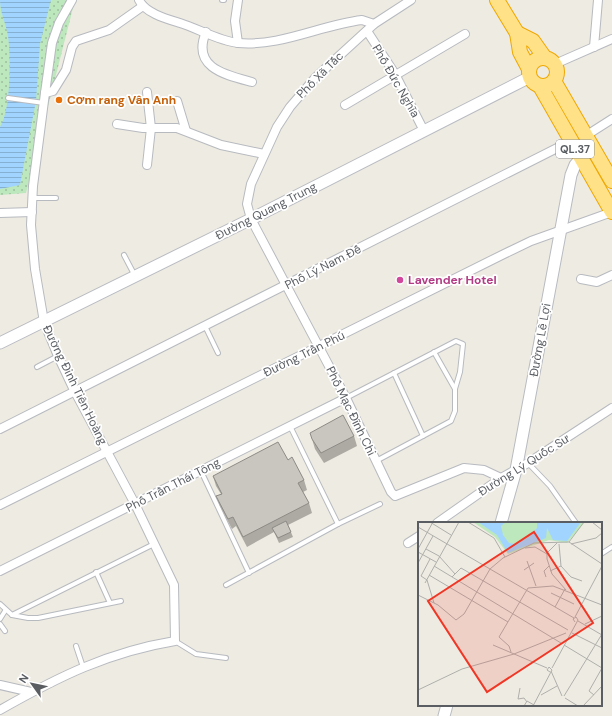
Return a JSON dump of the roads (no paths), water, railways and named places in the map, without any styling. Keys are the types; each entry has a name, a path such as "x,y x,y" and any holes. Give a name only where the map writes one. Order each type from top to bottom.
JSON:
{"highway":[{"name":"QL.37","path":"497,0 517,33 520,52 533,77 612,212"},
{"name":"QL.37","path":"517,33 533,42 550,61"},
{"path":"537,59 550,61 557,73 554,81 548,85 533,77 537,59"},
{"name":"QL.37","path":"554,81 587,135 612,181"}],"main road":[{"name":"Đường Quang Trung","path":"0,343 533,77"},
{"name":"Đường Lê Lợi","path":"501,522 516,470 571,175 574,165 580,159"},
{"path":"444,716 447,706"}],"street":[{"name":"Đường Đinh Tiên Hoàng","path":"72,0 59,23 54,38 45,93 31,225 35,269 44,322 58,356 74,390 135,504 174,585 175,641"},
{"path":"238,0 235,21 238,43"},
{"name":"Phố Xã Tắc","path":"251,219 248,204 249,192 264,154 283,118 302,90 374,24 411,0"},
{"path":"594,47 598,0"},
{"path":"45,93 52,92 66,70 72,47 76,41 109,30 141,3 169,20 238,43 254,44 273,41 362,20 374,24"},
{"name":"Phố Đức Nghĩa","path":"367,31 395,74 424,131"},
{"path":"206,32 202,45 202,51 215,70 252,82"},
{"path":"344,105 465,34"},
{"path":"550,61 594,47 612,38"},
{"path":"146,92 151,128 147,165"},
{"path":"177,101 186,131"},
{"path":"587,135 612,120"},
{"path":"117,124 151,128 171,127 186,131 221,145 264,154"},
{"name":"Phố Lý Nam Đế","path":"0,429 74,390 287,286 571,141"},
{"path":"0,213 32,212"},
{"name":"Đường Trần Phú","path":"0,505 531,241 612,212"},
{"name":"Phố Mạc Đĩnh Chi","path":"251,219 346,398 391,492 395,496 464,468 484,470 501,478"},
{"path":"581,279 597,282 612,275"},
{"name":"Phố Trần Thái Tông","path":"0,571 346,398"},
{"name":"Đường Lý Quốc Sư","path":"438,522 501,478 528,463 612,408"},
{"path":"408,543 418,537"},
{"path":"0,710 50,681 82,667 116,654 175,641"},
{"path":"0,685 31,692"}],"lane":[{"path":"8,98 44,103"},
{"path":"33,198 56,198"},
{"path":"124,255 135,276"},
{"path":"205,326 218,353"},
{"path":"346,398 456,341 463,344 460,372 455,390 455,410 451,421 375,461"},
{"path":"434,352 455,390"},
{"path":"37,367 58,356"},
{"path":"394,373 423,436"},
{"path":"290,426 338,524"},
{"path":"528,463 550,486 575,522"},
{"path":"201,471 249,572"},
{"path":"226,585 338,524 380,504"},
{"path":"12,615 154,544"},
{"path":"602,553 612,547"},
{"path":"96,572 110,603"},
{"path":"0,604 5,611 12,615 38,618 121,601"},
{"path":"0,619 5,611"},
{"path":"0,624 5,631"},
{"path":"175,641 196,654 226,658"},
{"path":"76,646 82,667"}],"water":[{"path":"0,0 51,0 40,44 36,101 20,185 0,189 0,127 4,119 8,96 10,56 8,36"}],"place":[{"name":"Cơm rang Vân Anh","path":"59,100"},
{"name":"Lavender Hotel","path":"400,280"}]}
